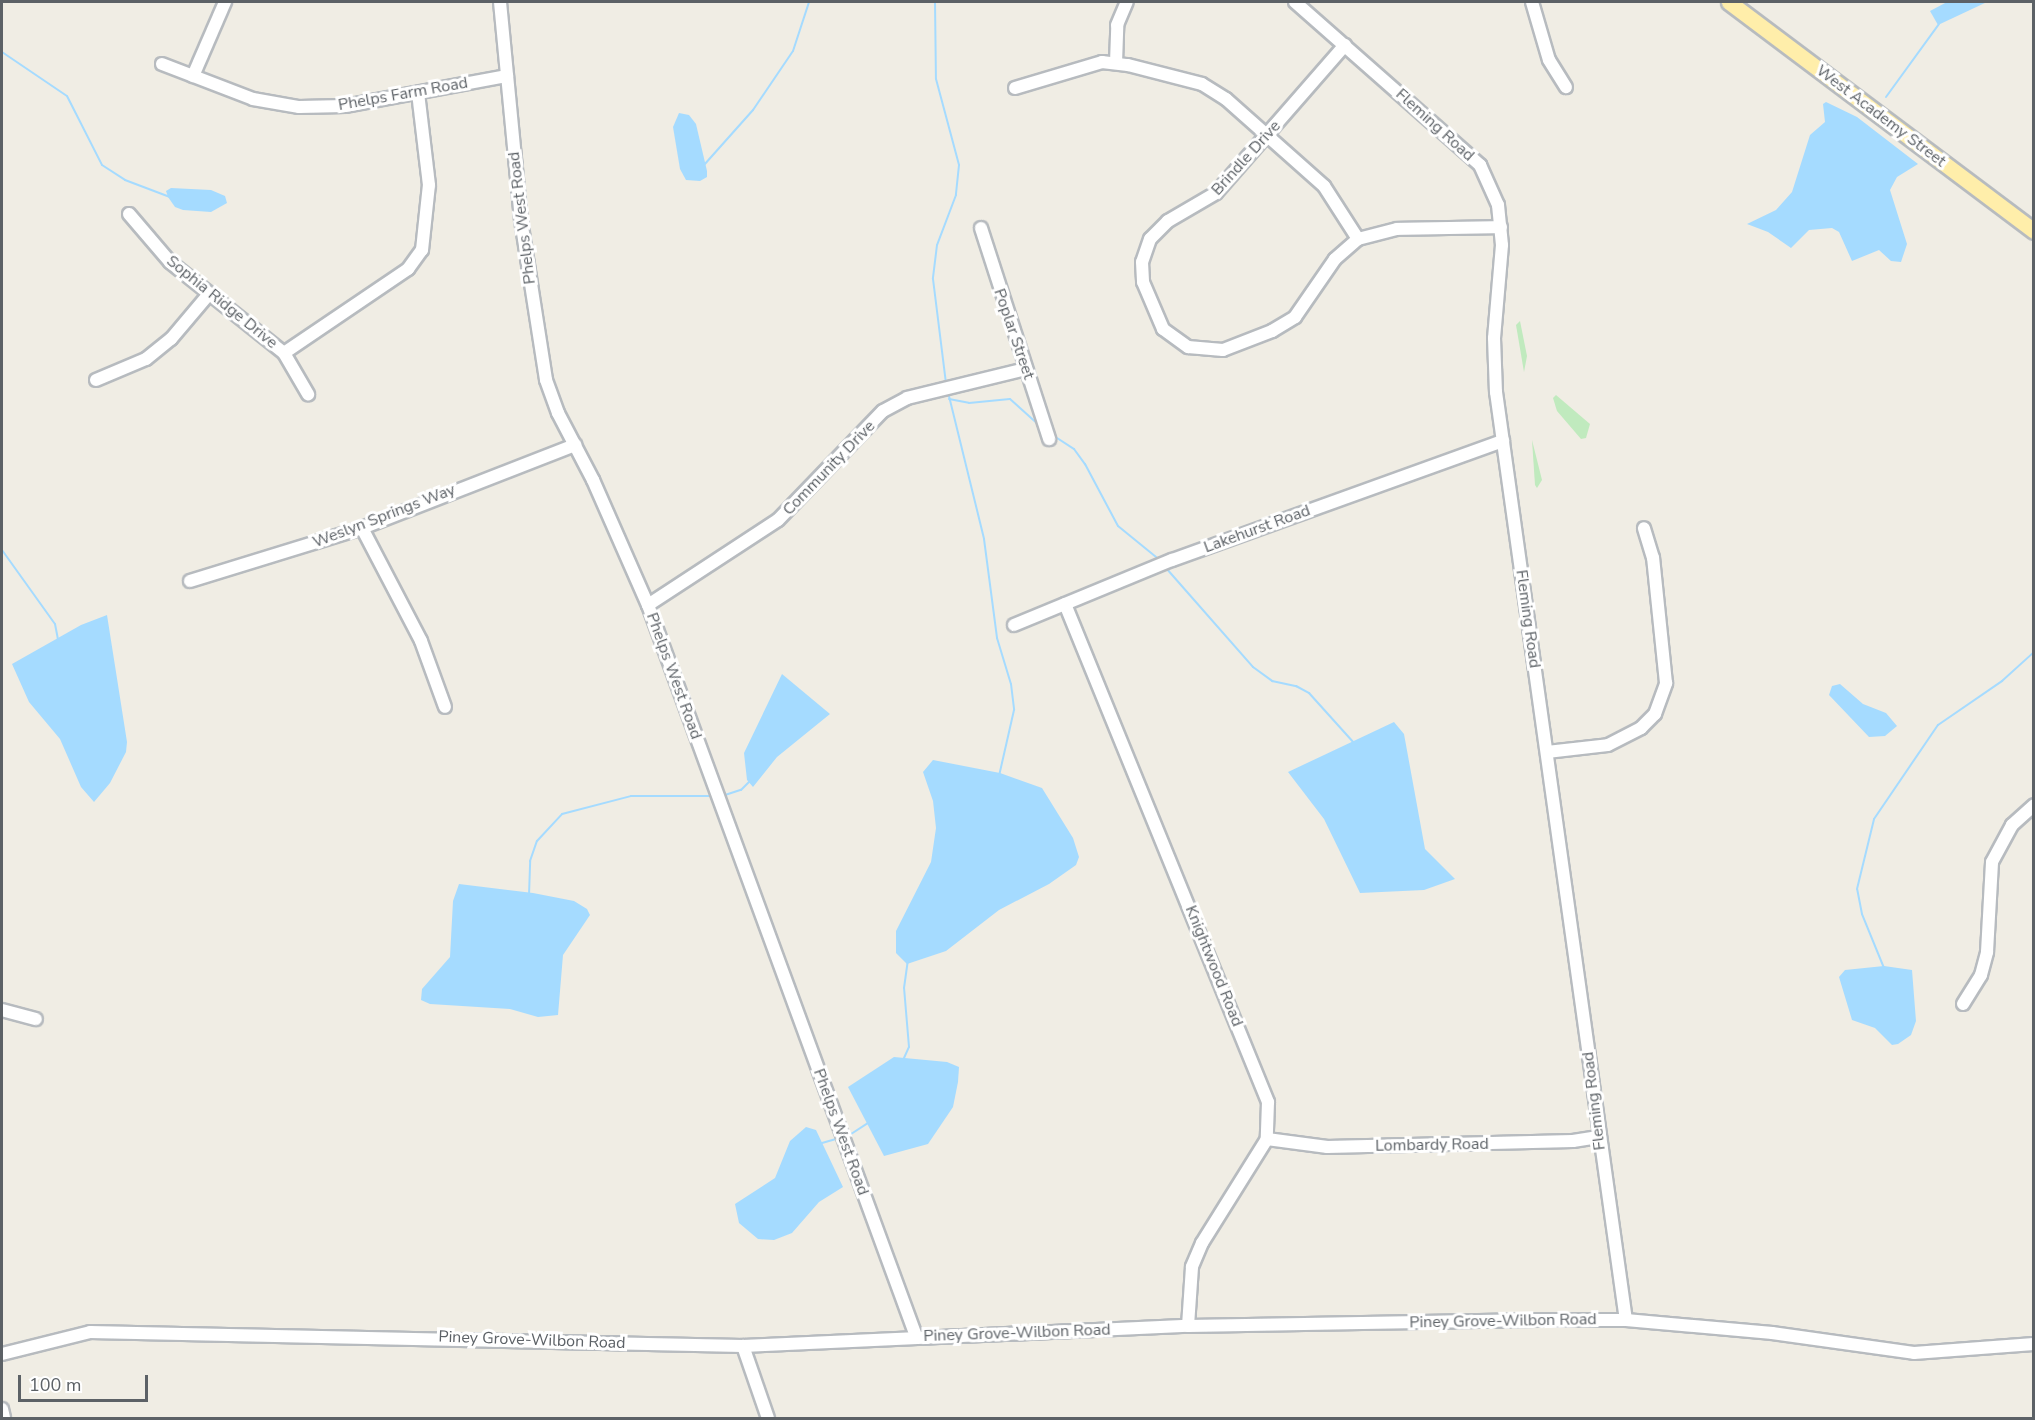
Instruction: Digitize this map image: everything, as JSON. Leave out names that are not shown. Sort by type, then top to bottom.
[{"type":"main road","name":"West Academy Street","points":[[1729,2],[2034,231]]},
{"type":"street","points":[[193,76],[225,2]]},
{"type":"street","name":"Phelps West Road","points":[[500,2],[539,351],[558,413],[575,445],[648,605],[916,1336]]},
{"type":"street","points":[[1116,63],[1117,25],[1127,2]]},
{"type":"street","name":"Fleming Road","points":[[1295,2],[1480,165],[1494,189],[1502,227],[1494,338],[1503,441],[1598,1137],[1626,1320]]},
{"type":"street","points":[[1532,2],[1549,60],[1566,87]]},
{"type":"street","name":"Brindle Drive","points":[[1345,45],[1208,201],[1168,222],[1150,239],[1142,262],[1143,282],[1163,329],[1175,340],[1201,351],[1223,350],[1272,331],[1295,317],[1335,259],[1358,239],[1397,229],[1502,227]]},
{"type":"street","points":[[1015,88],[1091,64],[1116,63],[1202,84],[1226,99],[1332,195],[1358,239]]},
{"type":"street","name":"Phelps Farm Road","points":[[162,64],[253,99],[299,107],[345,106],[507,76]]},
{"type":"street","points":[[284,353],[408,269],[422,250],[429,185],[418,93]]},
{"type":"street","name":"Sophia Ridge Drive","points":[[129,214],[170,262],[284,353],[308,394]]},
{"type":"street","name":"Poplar Street","points":[[981,228],[1049,439]]},
{"type":"street","points":[[96,380],[146,359],[171,339],[209,294]]},
{"type":"street","name":"Community Drive","points":[[648,605],[778,520],[883,411],[907,398],[1026,369]]},
{"type":"street","name":"Lakehurst Road","points":[[1014,625],[1172,560],[1503,441]]},
{"type":"street","name":"Weslyn Springs Way","points":[[190,581],[362,528],[575,445]]},
{"type":"street","points":[[362,528],[421,641],[445,707]]},
{"type":"street","points":[[1547,752],[1608,745],[1641,728],[1655,714],[1666,683],[1654,569],[1644,528]]},
{"type":"street","name":"Knightwood Road","points":[[1065,604],[1259,1075],[1268,1101],[1267,1139]]},
{"type":"street","points":[[1963,1004],[1981,975],[1987,952],[1992,862],[2012,825],[2034,805]]},
{"type":"street","points":[[2,1010],[36,1019]]},
{"type":"street","name":"Lombardy Road","points":[[1267,1139],[1327,1147],[1573,1141],[1598,1137]]},
{"type":"street","points":[[1188,1326],[1192,1267],[1202,1243],[1267,1139]]},
{"type":"street","name":"Piney Grove-Wilbon Road","points":[[2,1354],[102,1331],[743,1346],[916,1336],[1188,1326],[1626,1320],[1772,1333],[1914,1353],[2034,1344]]},
{"type":"street","points":[[743,1346],[768,1419]]},
{"type":"street","points":[[2,1409],[4,1419]]},
{"type":"green space","points":[[1520,321],[1527,356],[1524,372],[1516,325]]},
{"type":"green space","points":[[1556,395],[1590,424],[1586,438],[1581,439],[1557,411],[1553,398]]},
{"type":"green space","points":[[1532,440],[1542,480],[1537,488],[1535,485]]},
{"type":"water","points":[[1947,2],[1987,2],[1938,25],[1930,11]]},
{"type":"water","points":[[1826,102],[1857,117],[1918,164],[1897,177],[1890,190],[1907,244],[1901,262],[1891,261],[1879,250],[1852,261],[1839,232],[1832,228],[1809,230],[1791,248],[1768,232],[1747,224],[1776,210],[1792,192],[1810,135],[1825,122],[1823,104]]},
{"type":"water","points":[[679,113],[689,115],[696,124],[707,171],[707,177],[700,181],[686,180],[680,169],[673,127]]},
{"type":"water","points":[[171,188],[211,190],[225,196],[227,203],[211,212],[183,210],[175,207],[168,197],[166,191]]},
{"type":"water","points":[[107,615],[127,742],[126,752],[110,783],[94,802],[81,787],[60,739],[29,702],[12,664],[81,625]]},
{"type":"water","points":[[782,674],[830,714],[777,757],[753,787],[747,780],[744,753]]},
{"type":"water","points":[[1840,684],[1863,704],[1886,713],[1897,726],[1885,736],[1869,737],[1829,695],[1832,686]]},
{"type":"water","points":[[1394,722],[1404,734],[1425,849],[1455,879],[1424,890],[1360,893],[1324,819],[1288,772]]},
{"type":"water","points":[[933,760],[1000,773],[1042,788],[1073,838],[1079,857],[1076,865],[1049,884],[999,910],[946,951],[907,964],[896,953],[896,931],[931,862],[936,828],[933,801],[923,772]]},
{"type":"water","points":[[459,884],[533,893],[574,901],[587,909],[590,915],[563,955],[558,1015],[538,1017],[510,1009],[430,1004],[421,1000],[422,989],[450,957],[453,901]]},
{"type":"water","points":[[1884,966],[1912,970],[1916,1021],[1911,1035],[1898,1044],[1892,1045],[1875,1028],[1852,1020],[1839,977],[1845,970]]},
{"type":"water","points":[[894,1057],[947,1062],[959,1067],[958,1082],[953,1107],[928,1144],[884,1156],[848,1087]]},
{"type":"water","points":[[806,1127],[816,1130],[843,1187],[819,1202],[792,1233],[774,1240],[758,1239],[739,1223],[735,1204],[775,1178],[790,1141]]},
{"type":"waterway","points":[[704,165],[753,110],[793,51],[809,2]]},
{"type":"waterway","points":[[935,2],[936,79],[959,165],[956,195],[937,245],[933,279],[946,383]]},
{"type":"waterway","points":[[1886,97],[1939,24]]},
{"type":"waterway","points":[[2,52],[67,96],[102,165],[125,180],[170,197]]},
{"type":"waterway","points":[[948,392],[984,539],[997,638],[1011,684],[1014,710],[999,776]]},
{"type":"waterway","points":[[949,399],[969,403],[1010,399],[1040,426]]},
{"type":"waterway","points":[[1054,436],[1074,449],[1085,464],[1118,526],[1161,561]]},
{"type":"waterway","points":[[2,550],[55,624],[58,639]]},
{"type":"waterway","points":[[1166,568],[1253,667],[1272,681],[1296,686],[1309,693],[1355,744]]},
{"type":"waterway","points":[[1884,968],[1862,914],[1857,889],[1874,819],[1938,725],[2002,681],[2034,652]]},
{"type":"waterway","points":[[722,796],[741,790],[750,781]]},
{"type":"waterway","points":[[529,895],[530,861],[537,841],[562,814],[631,796],[713,796]]},
{"type":"waterway","points":[[904,1058],[909,1047],[904,988],[908,961]]},
{"type":"waterway","points":[[848,1136],[868,1123]]},
{"type":"waterway","points":[[822,1143],[840,1138]]}]
